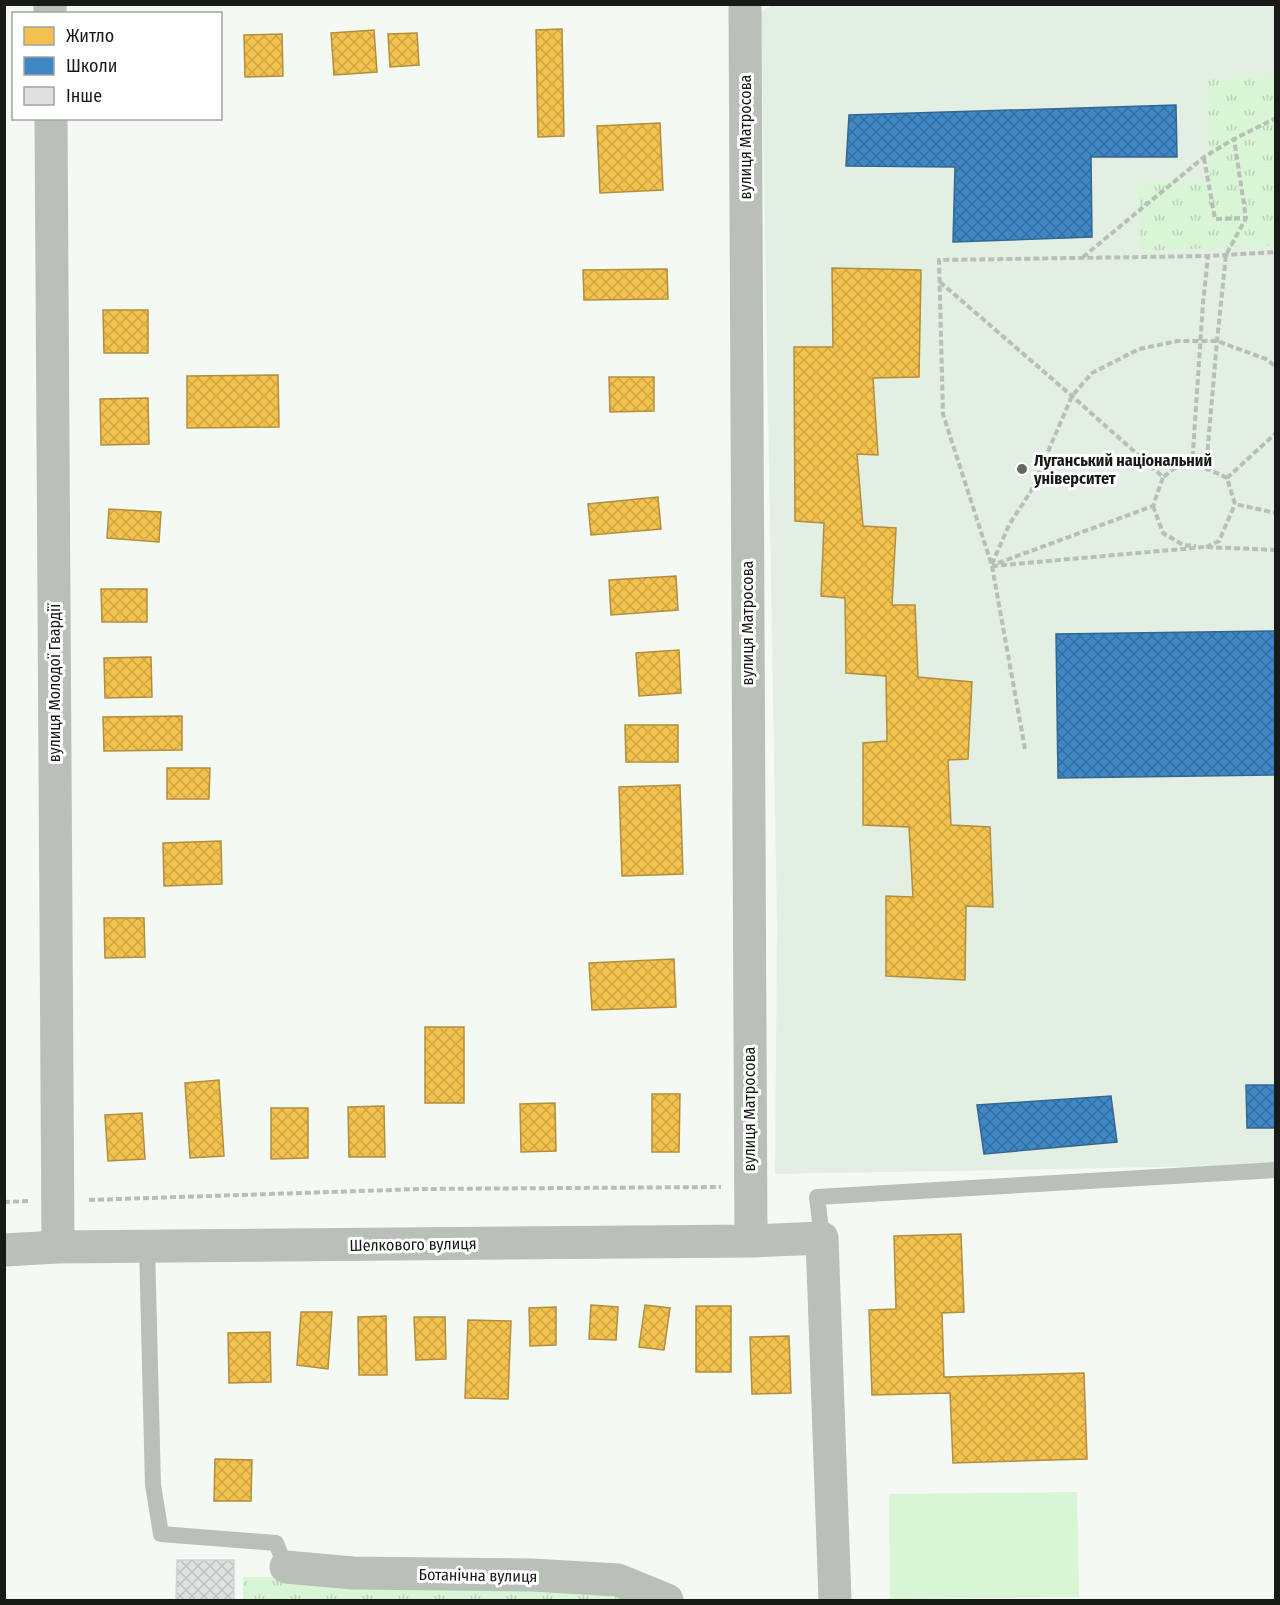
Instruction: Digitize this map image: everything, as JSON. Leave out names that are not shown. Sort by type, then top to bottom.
[{"type":"street","name":"вулиця Матросова","points":[[745,4],[751,1241]]},
{"type":"street","name":"вулиця Молодої Гвардії","points":[[51,120],[58,1247]]},
{"type":"street","name":"Шелкового вулиця","points":[[4,1250],[58,1247],[751,1241],[822,1238]]},
{"type":"street","points":[[822,1238],[835,1600]]},
{"type":"street","name":"Ботанічна вулиця","points":[[286,1567],[353,1574],[532,1575],[618,1580],[667,1600]]},
{"type":"lane","points":[[822,1238],[817,1197],[1275,1170]]},
{"type":"lane","points":[[147,1246],[153,1485],[161,1534],[276,1543],[286,1567]]},
{"type":"path","points":[[1083,257],[1204,157],[1275,118]]},
{"type":"path","points":[[1206,468],[1226,255],[1246,218],[1234,139]]},
{"type":"path","points":[[1204,157],[1215,219],[1246,218]]},
{"type":"path","points":[[1025,749],[992,566],[944,414],[939,260],[1208,256],[1275,252]]},
{"type":"path","points":[[1192,466],[1208,256]]},
{"type":"path","points":[[939,281],[1163,477]]},
{"type":"path","points":[[992,566],[1009,525],[1030,491],[1072,396],[1092,373],[1138,349],[1178,341],[1217,341],[1266,359],[1275,367]]},
{"type":"path","points":[[1227,478],[1275,433]]},
{"type":"path","points":[[1192,466],[1206,468],[1227,478],[1234,504],[1219,541],[1205,548],[1184,545],[1163,533],[1153,506],[1163,477],[1174,468],[1192,466]]},
{"type":"path","points":[[1234,504],[1275,513]]},
{"type":"path","points":[[992,566],[1153,506]]},
{"type":"path","points":[[992,566],[1205,548],[1275,550]]},
{"type":"path","points":[[58,1201],[421,1189],[750,1187]]},
{"type":"shaded area","name":"Луганський національний університет","points":[[774,4],[1275,5],[1275,1165],[775,1174],[777,925],[761,12]]},
{"type":"green space","points":[[1275,76],[1275,245],[1141,251],[1138,183],[1210,180],[1206,79]]},
{"type":"green space","points":[[1077,1492],[1079,1597],[890,1599],[889,1494]]},
{"type":"green space","points":[[243,1577],[532,1580],[648,1600],[243,1600]]},
{"type":"building: Житло","points":[[562,29],[564,136],[538,137],[536,30]]},
{"type":"building: Житло","points":[[374,30],[377,72],[334,75],[331,33]]},
{"type":"building: Житло","points":[[417,33],[419,65],[390,67],[388,34]]},
{"type":"building: Житло","points":[[282,34],[283,76],[245,77],[244,35]]},
{"type":"building: Житло","points":[[660,123],[663,190],[600,193],[597,126]]},
{"type":"building: Житло","points":[[832,268],[921,270],[919,377],[873,378],[878,455],[857,454],[863,526],[896,528],[892,605],[915,605],[918,677],[972,682],[968,759],[948,760],[951,825],[990,827],[993,907],[966,906],[965,980],[886,976],[886,896],[913,897],[909,827],[863,825],[863,743],[887,741],[886,676],[846,673],[845,598],[821,596],[824,523],[795,521],[794,347],[833,347]]},
{"type":"building: Житло","points":[[667,269],[668,299],[584,300],[583,270]]},
{"type":"building: Житло","points":[[103,310],[148,310],[148,353],[104,353]]},
{"type":"building: Житло","points":[[278,375],[279,427],[187,428],[187,376]]},
{"type":"building: Житло","points":[[609,377],[654,377],[654,411],[610,412]]},
{"type":"building: Житло","points":[[148,398],[149,444],[101,445],[100,399]]},
{"type":"building: Житло","points":[[658,497],[661,529],[591,535],[588,504]]},
{"type":"building: Житло","points":[[109,509],[161,512],[159,542],[107,538]]},
{"type":"building: Житло","points":[[676,576],[678,610],[611,615],[609,580]]},
{"type":"building: Житло","points":[[101,589],[147,589],[147,622],[102,622]]},
{"type":"building: Житло","points":[[679,650],[681,693],[639,696],[636,653]]},
{"type":"building: Житло","points":[[151,657],[152,697],[105,698],[104,658]]},
{"type":"building: Житло","points":[[182,716],[182,750],[104,751],[103,717]]},
{"type":"building: Житло","points":[[625,725],[678,725],[678,762],[626,762]]},
{"type":"building: Житло","points":[[167,768],[210,768],[209,799],[167,799]]},
{"type":"building: Житло","points":[[680,785],[683,874],[622,876],[619,787]]},
{"type":"building: Житло","points":[[221,841],[222,884],[164,886],[163,843]]},
{"type":"building: Житло","points":[[104,918],[144,918],[145,957],[105,958]]},
{"type":"building: Житло","points":[[674,959],[676,1007],[592,1010],[589,963]]},
{"type":"building: Житло","points":[[425,1027],[464,1027],[464,1103],[425,1103]]},
{"type":"building: Житло","points":[[219,1080],[224,1156],[190,1158],[185,1083]]},
{"type":"building: Житло","points":[[652,1094],[680,1094],[679,1152],[652,1152]]},
{"type":"building: Житло","points":[[555,1103],[556,1151],[521,1152],[520,1104]]},
{"type":"building: Житло","points":[[384,1106],[385,1157],[349,1157],[348,1107]]},
{"type":"building: Житло","points":[[271,1108],[308,1108],[308,1158],[271,1159]]},
{"type":"building: Житло","points":[[142,1113],[145,1159],[108,1161],[105,1115]]},
{"type":"building: Житло","points":[[961,1234],[964,1312],[942,1313],[944,1377],[1084,1373],[1087,1459],[953,1463],[950,1393],[872,1395],[869,1310],[896,1309],[894,1236]]},
{"type":"building: Житло","points":[[591,1305],[618,1307],[616,1340],[589,1339]]},
{"type":"building: Житло","points":[[645,1305],[670,1308],[664,1350],[639,1347]]},
{"type":"building: Житло","points":[[696,1306],[731,1306],[731,1372],[696,1372]]},
{"type":"building: Житло","points":[[556,1307],[556,1345],[530,1346],[529,1308]]},
{"type":"building: Житло","points":[[301,1312],[332,1312],[328,1369],[297,1365]]},
{"type":"building: Житло","points":[[386,1316],[387,1375],[359,1375],[358,1317]]},
{"type":"building: Житло","points":[[414,1317],[445,1317],[446,1359],[416,1360]]},
{"type":"building: Житло","points":[[468,1320],[511,1321],[508,1399],[465,1398]]},
{"type":"building: Житло","points":[[270,1332],[271,1382],[229,1383],[228,1333]]},
{"type":"building: Житло","points":[[789,1336],[791,1393],[752,1394],[750,1337]]},
{"type":"building: Житло","points":[[215,1459],[252,1460],[251,1501],[214,1501]]},
{"type":"building: Школи","points":[[1176,105],[1177,157],[1091,157],[1092,237],[953,242],[955,167],[846,166],[849,115]]},
{"type":"building: Школи","points":[[1276,631],[1276,775],[1058,778],[1056,634]]},
{"type":"building: Школи","points":[[1246,1085],[1276,1085],[1276,1128],[1247,1128]]},
{"type":"building: Школи","points":[[1111,1096],[1117,1142],[984,1154],[977,1105]]},
{"type":"building: Інше","points":[[177,1560],[234,1560],[234,1600],[176,1600]]},
{"type":"place","name":"Луганський національний університет","points":[[1022,469]]}]
